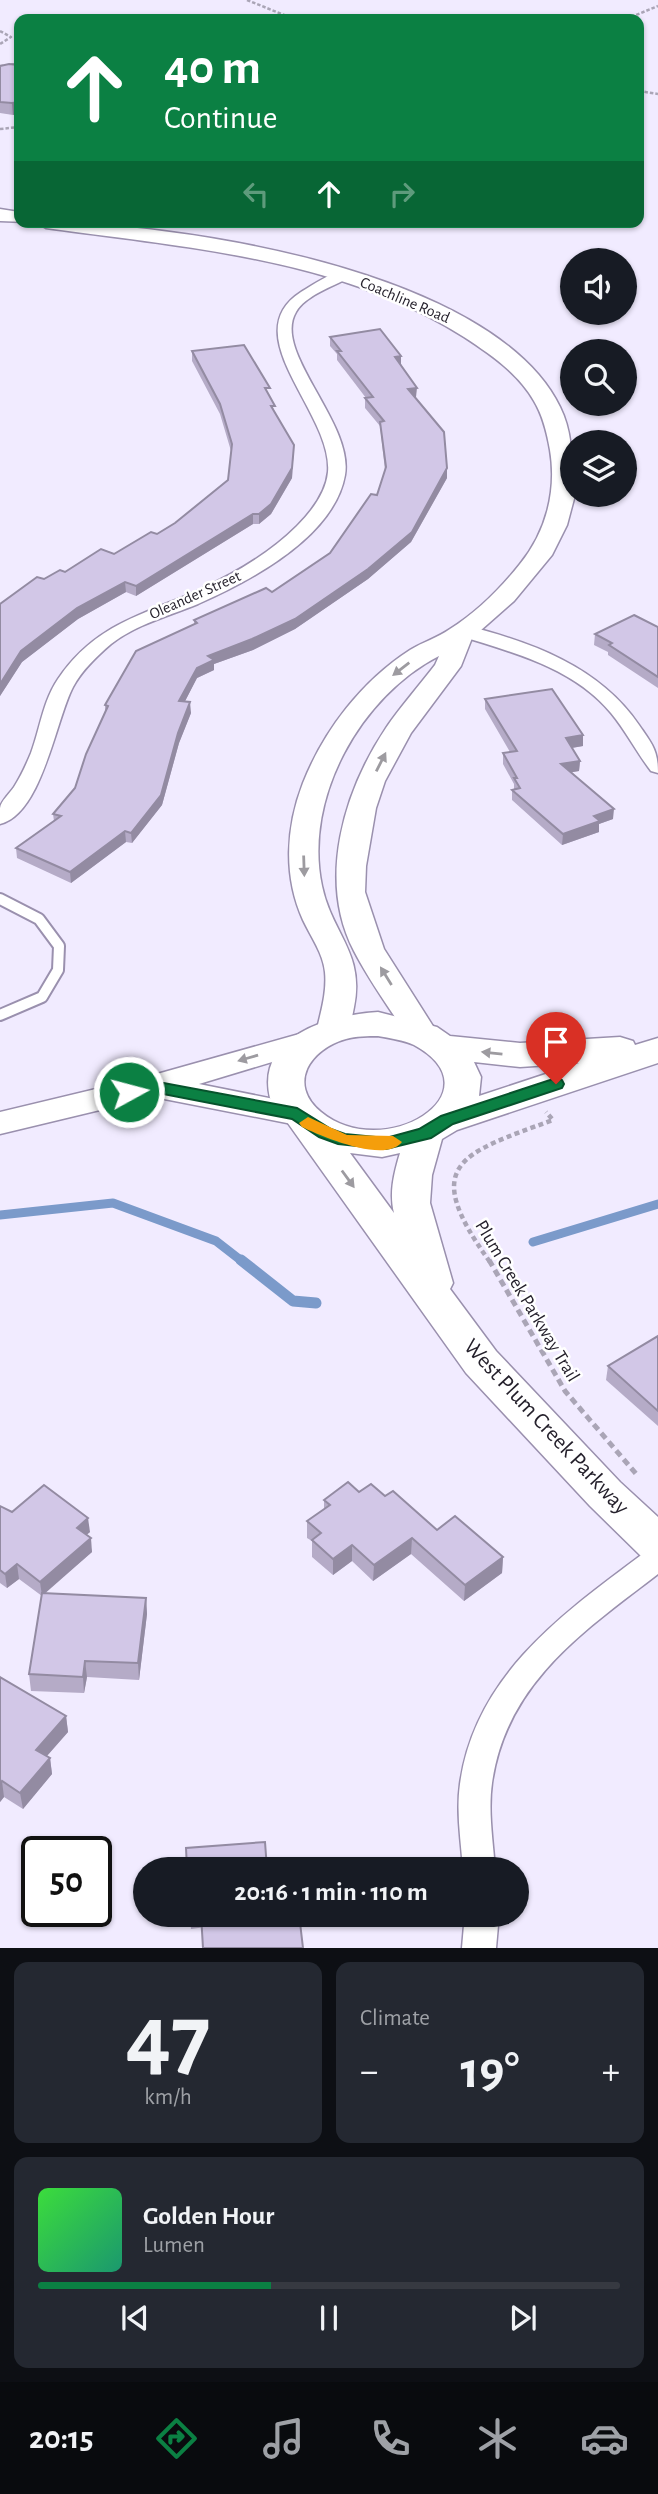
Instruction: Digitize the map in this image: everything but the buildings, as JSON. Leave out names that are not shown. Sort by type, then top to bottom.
[{"type":"main road","name":"Coachline Road","points":[[84,228],[264,256],[344,275],[417,301],[475,333],[526,375],[552,414],[566,477],[564,500],[556,523],[528,569],[462,633],[420,654],[371,696],[337,740],[315,789],[308,813],[302,863],[306,889],[341,968],[341,988],[323,1035]]},
{"type":"main road","name":"Coachline Road","points":[[433,1040],[369,949],[350,892],[351,866],[362,808],[371,781],[398,731],[448,666],[462,633]]},
{"type":"main road","points":[[0,1124],[153,1086],[323,1035],[378,1024],[433,1040],[520,1055],[658,1047]]},
{"type":"main road","points":[[323,1035],[295,1055],[285,1074],[288,1101],[303,1119],[325,1133],[364,1143],[386,1143],[436,1127],[658,1047]]},
{"type":"main road","points":[[433,1040],[459,1064],[464,1083],[461,1103],[436,1127]]},
{"type":"main road","points":[[153,1086],[303,1119]]},
{"type":"main road","name":"West Plum Creek Parkway","points":[[303,1119],[481,1362],[605,1494],[658,1544]]},
{"type":"main road","name":"West Plum Creek Parkway","points":[[436,1127],[413,1175],[411,1203],[440,1306]]},
{"type":"street","name":"Oleander Street","points":[[0,818],[28,783],[49,729],[58,696],[71,674],[87,656],[106,639],[134,622],[234,581],[308,525],[327,501],[338,479],[331,432],[286,346],[281,328],[288,310],[314,291],[344,275]]},
{"type":"street","points":[[462,633],[540,656],[586,681],[617,708],[658,768]]},
{"type":"street","points":[[479,1857],[476,1786],[489,1725],[507,1695],[556,1638],[658,1558]]},
{"type":"street","points":[[479,1948],[481,1927]]},
{"type":"lane","points":[[0,899],[39,919],[59,946],[58,970],[42,997],[0,1015]]},
{"type":"path","points":[[247,0],[282,14]]},
{"type":"path","points":[[638,14],[658,6]]},
{"type":"path","points":[[0,31],[12,37],[0,44]]},
{"type":"path","name":"Plum Creek Parkway Trail","points":[[544,1110],[553,1120],[479,1148],[458,1168],[454,1186],[459,1218],[499,1275],[565,1393],[641,1480]]},
{"type":"waterway","points":[[0,1215],[113,1203],[216,1241],[243,1262]]},
{"type":"waterway","points":[[533,1242],[658,1204]]},
{"type":"waterway","points":[[241,1260],[293,1301],[316,1303]]},
{"type":"slow traffic","points":[[308,1123],[344,1140],[364,1143],[393,1142]]},
{"type":"route","points":[[129,1092],[153,1086],[297,1114],[325,1133],[344,1140],[386,1143],[425,1134],[447,1120],[556,1084]]}]
